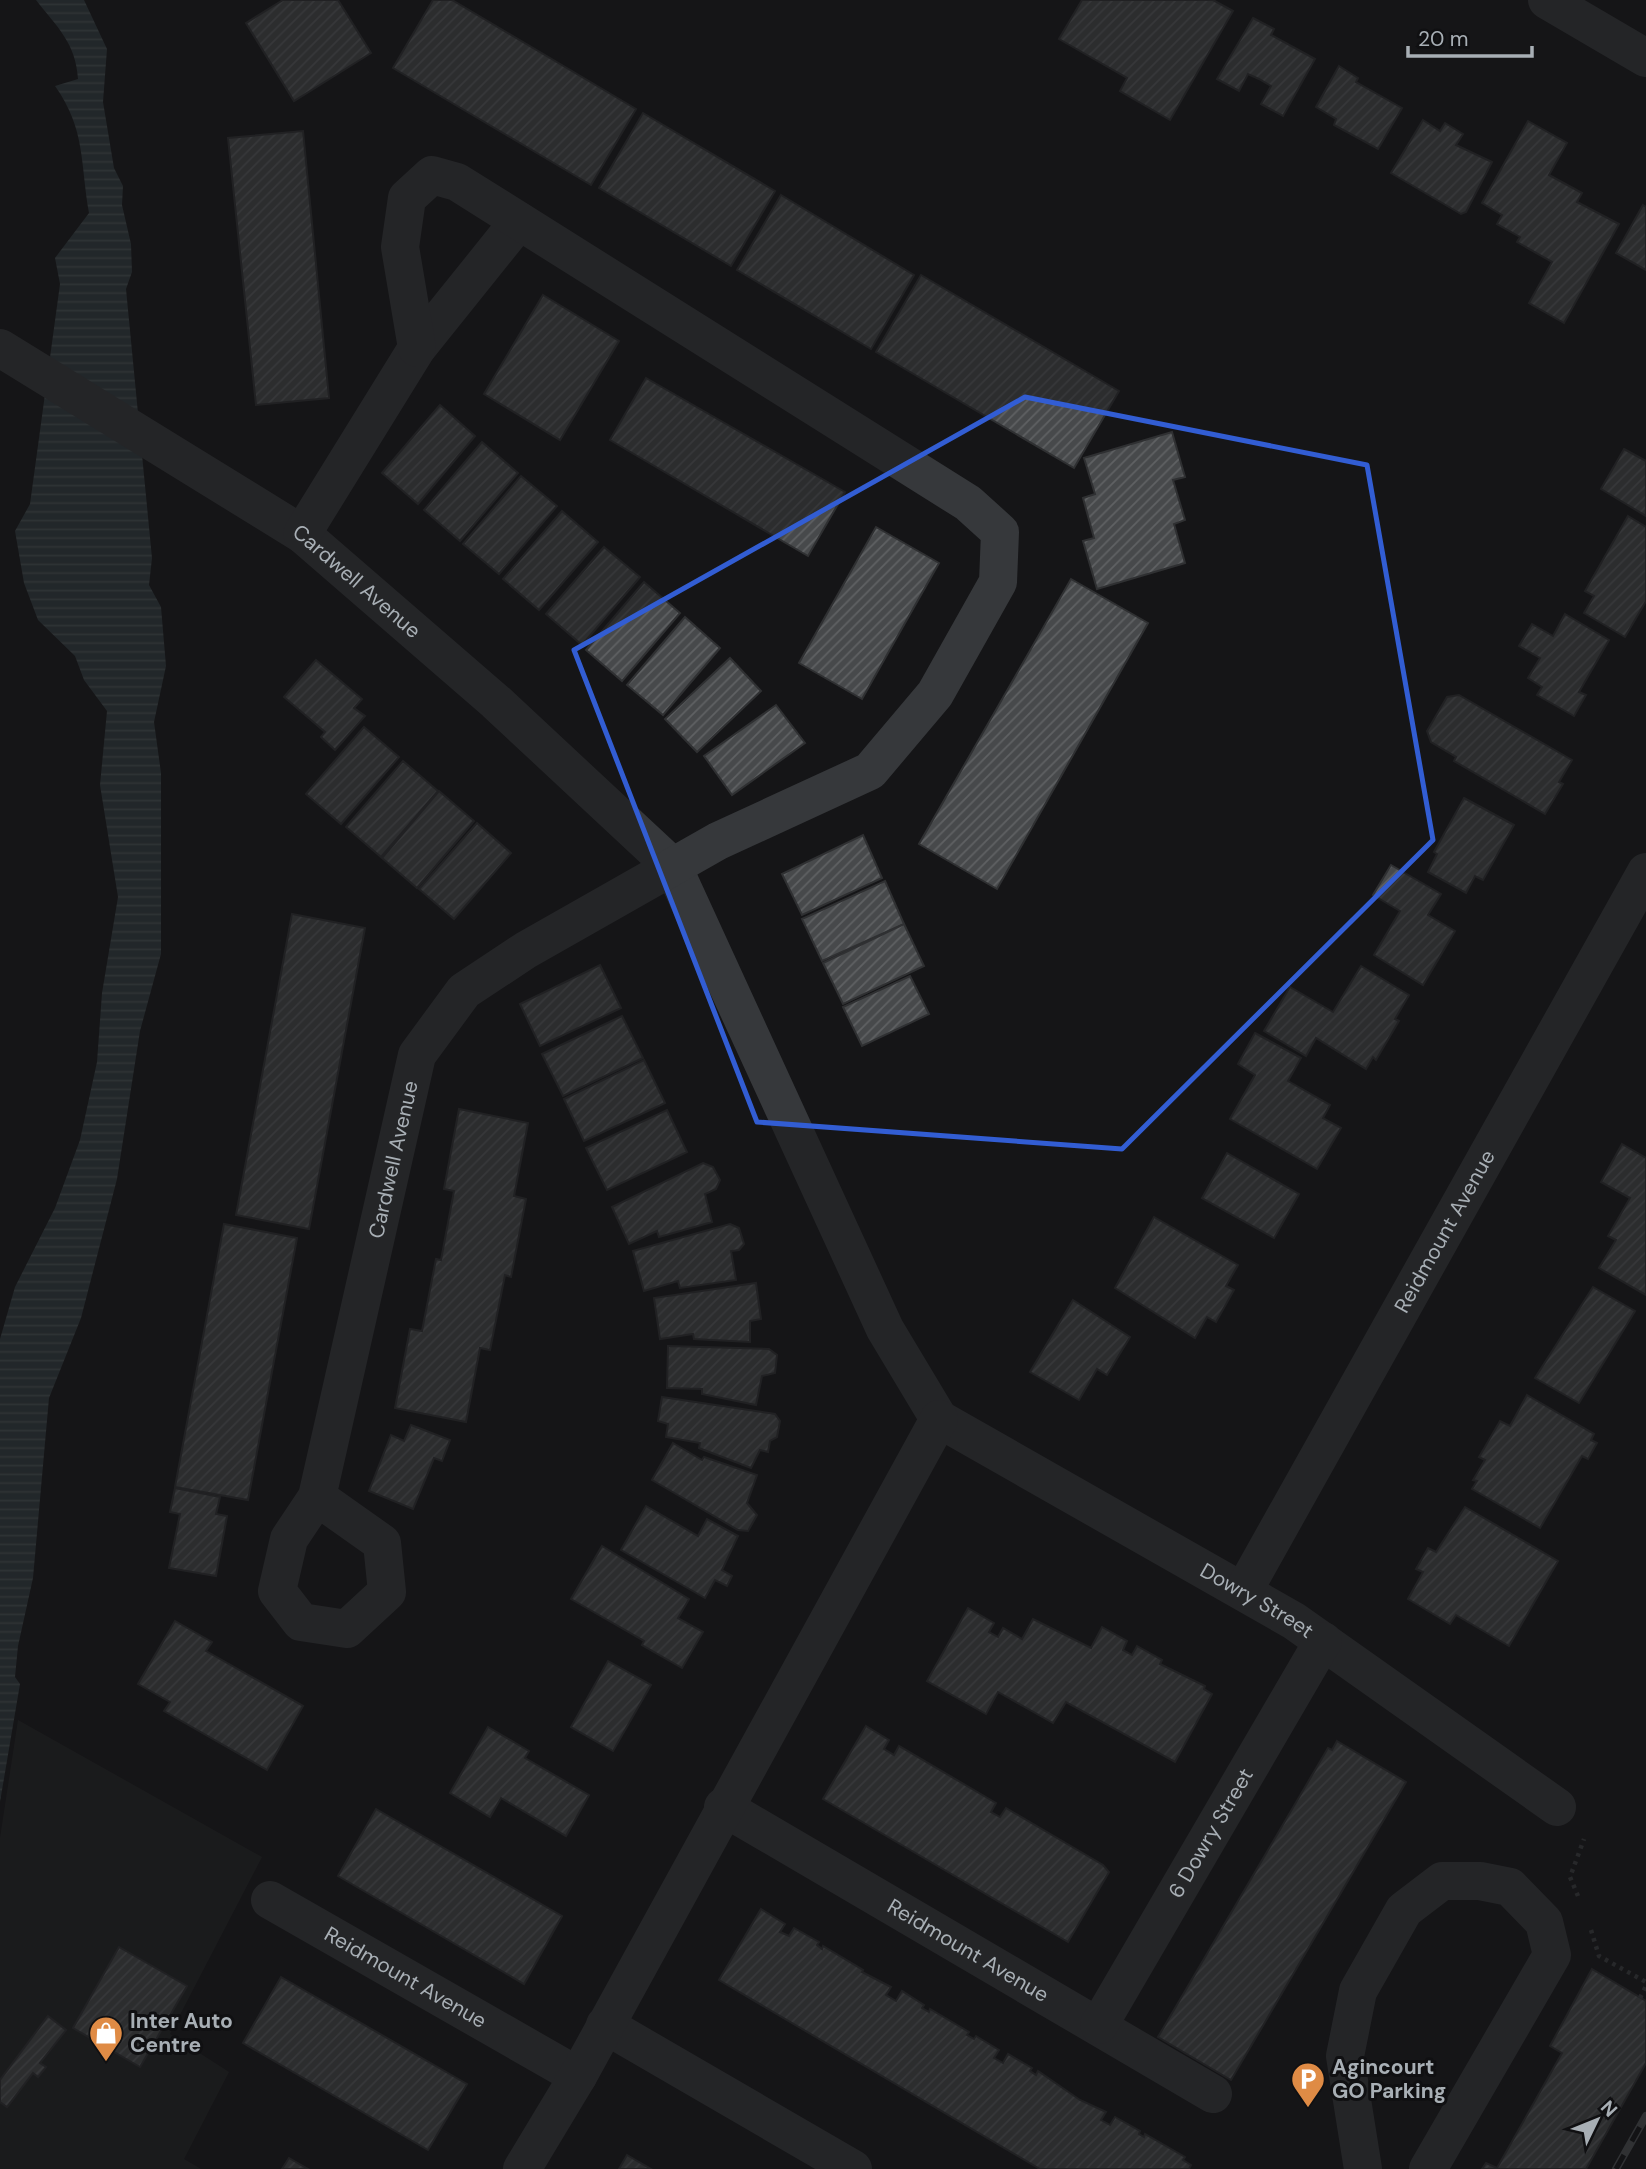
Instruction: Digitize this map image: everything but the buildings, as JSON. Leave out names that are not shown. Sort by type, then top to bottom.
[{"type":"street","points":[[1547,0],[1646,58]]},
{"type":"street","points":[[417,348],[400,247],[407,198],[432,175],[457,182],[968,503],[1000,531],[998,582],[934,694],[870,771],[718,841],[673,867]]},
{"type":"street","points":[[302,534],[417,348],[519,221]]},
{"type":"street","name":"Cardwell Avenue","points":[[15,357],[302,534],[496,702],[673,867],[886,1329],[939,1419]]},
{"type":"street","name":"Cardwell Avenue","points":[[317,1497],[417,1055],[464,991],[537,943],[673,867]]},
{"type":"street","name":"Reidmount Avenue","points":[[1244,1590],[1646,872]]},
{"type":"street","points":[[522,2169],[578,2076],[723,1807],[939,1419]]},
{"type":"street","name":"Dowry Street","points":[[939,1419],[1244,1590],[1323,1641],[1557,1807]]},
{"type":"street","name":"6 Dowry Street","points":[[1099,2025],[1323,1641]]},
{"type":"street","name":"Reidmount Avenue","points":[[723,1807],[1213,2094]]},
{"type":"street","points":[[1363,2169],[1345,2056],[1358,1991],[1404,1910],[1442,1881],[1480,1881],[1510,1887],[1544,1922],[1552,1955],[1428,2169]]},
{"type":"street","name":"Reidmount Avenue","points":[[270,1900],[578,2076]]},
{"type":"street","points":[[605,2025],[853,2169]]},
{"type":"path","points":[[1557,1807],[1587,1832],[1570,1877],[1580,1902]]},
{"type":"path","points":[[1590,1928],[1599,1956],[1646,1984],[1640,1998]]},
{"type":"highlighted area","points":[[1025,397],[1367,465],[1433,840],[1122,1149],[757,1122],[574,650]]},
{"type":"shaded area","points":[[36,0],[84,0],[107,49],[103,102],[114,168],[123,186],[122,205],[131,244],[132,272],[126,289],[152,558],[149,585],[161,607],[166,666],[154,722],[161,773],[161,954],[140,1031],[117,1179],[81,1318],[49,1398],[33,1578],[18,1646],[15,1677],[20,1684],[0,1802],[0,1339],[15,1287],[55,1208],[80,1140],[97,1062],[102,993],[118,897],[100,785],[107,711],[84,680],[75,656],[38,620],[24,583],[15,531],[30,504],[60,284],[55,258],[89,213],[77,132],[65,102],[55,86],[78,79],[74,55],[58,27]]},
{"type":"shaded area","points":[[18,1720],[262,1857],[170,2034],[229,2072],[184,2159],[201,2169],[0,2169],[0,1838]]},
{"type":"railway","points":[[1616,2169],[1646,2116]]},
{"type":"place","name":"Inter Auto Centre","points":[[106,2063]]},
{"type":"place","name":"Agincourt GO Parking","points":[[1308,2109]]}]
